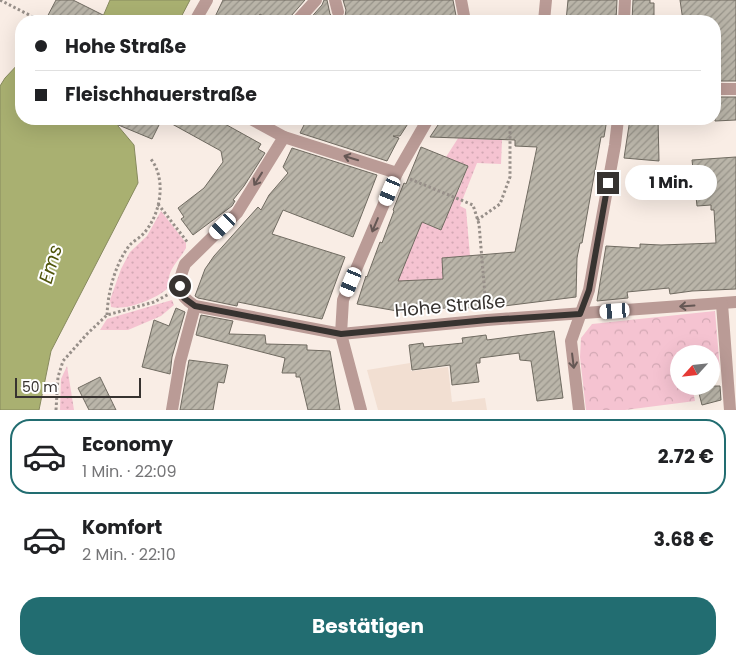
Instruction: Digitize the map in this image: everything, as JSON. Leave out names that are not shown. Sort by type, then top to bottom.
[{"type":"street","points":[[198,15],[207,0]]},
{"type":"street","points":[[302,15],[316,0]]},
{"type":"street","points":[[461,0],[464,15]]},
{"type":"street","points":[[545,15],[546,0]]},
{"type":"street","points":[[624,15],[625,0]]},
{"type":"street","points":[[721,89],[736,89]]},
{"type":"street","points":[[262,125],[284,137],[397,173]]},
{"type":"street","points":[[362,410],[341,334],[343,300],[397,173],[425,125]]},
{"type":"street","points":[[579,410],[571,342],[589,290],[617,125]]},
{"type":"street","points":[[172,410],[180,362],[195,306],[184,298],[180,286],[181,274],[185,264],[237,213],[284,137]]},
{"type":"street","name":"Hohe Straße","points":[[195,306],[341,334],[487,320],[736,302]]},
{"type":"street","points":[[722,304],[732,389],[730,410]]},
{"type":"path","points":[[0,0],[30,15]]},
{"type":"path","points":[[477,220],[500,204],[510,177],[510,125]]},
{"type":"path","points":[[107,315],[107,300],[118,266],[130,245],[145,232],[158,204],[160,180],[156,165],[150,158]]},
{"type":"path","points":[[397,173],[473,205],[477,220],[487,320]]},
{"type":"path","points":[[158,204],[196,254]]},
{"type":"path","points":[[56,410],[58,377],[63,361],[107,315],[154,302],[167,296],[180,286]]},
{"type":"shaded area","points":[[410,363],[411,371],[448,367],[452,402],[485,398],[487,410],[378,410],[367,370]]},
{"type":"green space","points":[[464,129],[475,139],[502,140],[501,164],[477,163],[460,206],[466,209],[470,256],[442,259],[443,279],[396,282],[422,222],[441,230],[411,173],[458,192],[468,166],[446,157]]},
{"type":"green space","points":[[161,211],[186,243],[186,248],[171,270],[168,288],[157,296],[141,303],[125,307],[111,307],[110,300],[121,269],[130,252],[147,236]]},
{"type":"green space","points":[[172,300],[174,305],[161,316],[128,330],[100,330],[107,319]]},
{"type":"green space","points":[[715,311],[718,345],[670,345],[670,395],[694,395],[695,401],[625,410],[586,410],[580,357],[581,338],[592,324]]},
{"type":"green space","points":[[67,366],[74,410],[60,410],[61,379]]},
{"type":"water","points":[[110,0],[190,0],[182,15],[104,15]]},
{"type":"water","name":"Ems","points":[[15,67],[15,125],[118,125],[134,145],[138,183],[51,351],[39,410],[0,410],[0,86]]},
{"type":"building","points":[[56,0],[73,0],[103,15],[48,15]]},
{"type":"building","points":[[223,0],[305,0],[292,15],[216,15]]},
{"type":"building","points":[[324,0],[327,0],[331,15],[313,15]]},
{"type":"building","points":[[343,0],[453,0],[456,15],[345,15],[346,10]]},
{"type":"building","points":[[568,0],[617,0],[616,15],[567,15]]},
{"type":"building","points":[[633,0],[650,0],[650,3],[654,3],[654,15],[632,15]]},
{"type":"building","points":[[680,0],[736,0],[736,81],[721,81],[721,15],[682,15]]},
{"type":"building","points":[[721,97],[736,97],[736,120],[721,121]]},
{"type":"building","points":[[118,125],[159,125],[152,139]]},
{"type":"building","points":[[174,125],[227,125],[261,144],[258,149],[265,153],[233,200],[235,201],[232,206],[193,235],[181,219],[184,217],[178,208],[204,188],[223,162],[221,151]]},
{"type":"building","points":[[304,125],[407,125],[400,136],[393,136],[399,138],[387,161],[300,133]]},
{"type":"building","points":[[438,125],[606,125],[604,137],[601,137],[582,243],[580,243],[577,258],[576,297],[488,308],[488,306],[446,310],[446,308],[404,310],[403,312],[357,304],[366,276],[380,242],[382,243],[393,210],[421,147],[468,166],[441,230],[422,222],[398,281],[443,279],[442,258],[515,252],[537,147],[515,146],[515,140],[430,137]]},
{"type":"building","points":[[629,125],[658,125],[659,161],[624,158]]},
{"type":"building","points":[[292,148],[377,175],[353,237],[283,210],[272,234],[345,257],[322,319],[238,302],[237,306],[198,298],[195,296],[205,269],[214,256],[258,207],[261,210],[269,195],[288,173],[283,167]]},
{"type":"building","points":[[736,157],[736,289],[670,294],[669,288],[627,292],[628,298],[597,301],[606,246],[640,248],[640,244],[716,243],[714,210],[711,210],[711,205],[697,206],[692,160]]},
{"type":"building","points":[[176,308],[185,312],[172,357],[170,374],[142,367],[154,320],[169,326]]},
{"type":"building","points":[[201,315],[233,321],[229,334],[265,335],[266,344],[307,345],[307,350],[330,351],[340,410],[308,410],[300,377],[296,377],[296,373],[282,373],[285,358],[196,335]]},
{"type":"building","points":[[554,331],[563,398],[537,401],[531,361],[520,360],[519,353],[480,358],[480,363],[476,363],[479,382],[452,385],[450,365],[412,370],[409,345],[423,343],[424,347],[463,343],[462,338],[486,335],[487,340]]},
{"type":"building","points":[[189,360],[228,365],[224,383],[218,382],[213,410],[180,410]]},
{"type":"building","points":[[100,377],[116,410],[89,410],[78,388]]},
{"type":"building","points":[[720,386],[721,400],[702,405],[699,395],[720,395]]},
{"type":"route","points":[[180,286],[184,298],[195,306],[341,334],[487,320],[580,314],[589,290],[608,183]]}]
